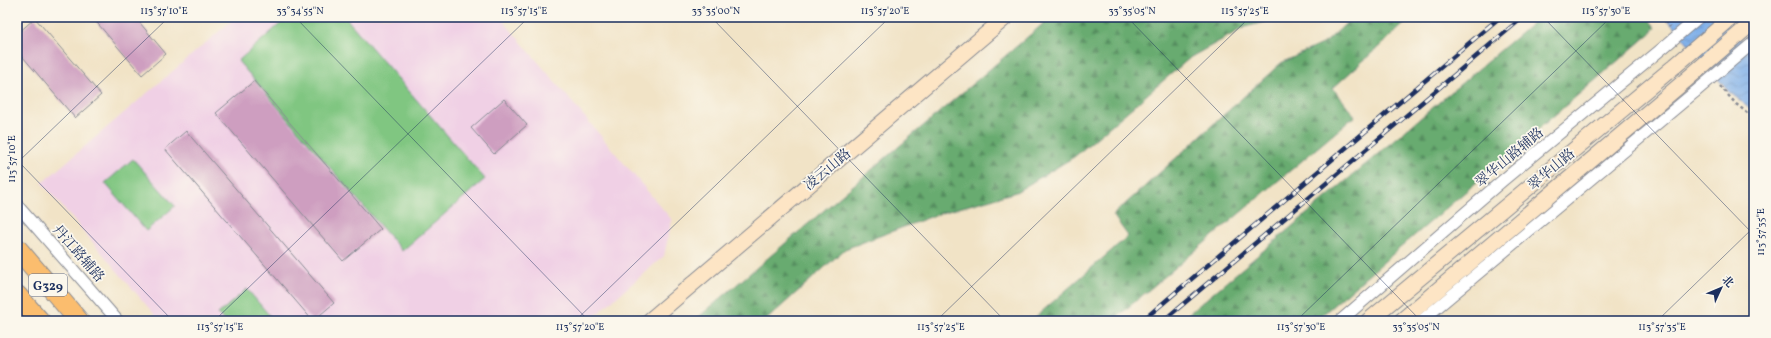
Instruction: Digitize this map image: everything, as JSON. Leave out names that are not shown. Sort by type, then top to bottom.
[{"type":"highway","name":"G329","points":[[17,248],[79,321]]},
{"type":"highway","name":"G329","points":[[17,295],[40,321]]},
{"type":"main road","name":"凌云山路","points":[[649,321],[1006,17]]},
{"type":"main road","name":"翠华山路","points":[[1368,321],[1732,17]]},
{"type":"main road","name":"翠华山路","points":[[1401,321],[1750,25]]},
{"type":"street","name":"翠华山路辅路","points":[[1340,321],[1502,181],[1699,17]]},
{"type":"street","points":[[1421,321],[1754,42]]},
{"type":"street","name":"丹江路辅路","points":[[17,205],[118,321]]},
{"type":"shaded area","points":[[236,17],[500,17],[672,220],[664,256],[589,321],[160,321],[42,183]]},
{"type":"green space","points":[[288,17],[345,17],[485,179],[402,251],[238,61]]},
{"type":"green space","points":[[1051,17],[1285,17],[1245,27],[1191,57],[1074,157],[1016,192],[941,213],[845,249],[765,321],[694,321]]},
{"type":"green space","points":[[1353,17],[1412,17],[1333,88],[1355,116],[1112,321],[1031,321],[1128,236],[1113,215],[1281,63],[1326,42]]},
{"type":"green space","points":[[1540,17],[1647,17],[1656,28],[1315,321],[1180,321]]},
{"type":"green space","points":[[133,159],[175,206],[146,231],[105,183]]},
{"type":"green space","points":[[247,289],[274,321],[224,321],[218,314]]},
{"type":"water","points":[[1666,17],[1721,17],[1754,54],[1754,111],[1729,92]]},
{"type":"building","points":[[92,17],[135,17],[166,54],[142,75]]},
{"type":"building","points":[[35,18],[101,95],[75,118],[17,50],[17,34]]},
{"type":"building","points":[[254,81],[381,229],[343,261],[216,113]]},
{"type":"building","points":[[504,99],[527,125],[494,154],[471,128]]},
{"type":"building","points":[[186,131],[334,303],[313,321],[165,149]]},
{"type":"railway","points":[[1142,321],[1500,17]]},
{"type":"railway","points":[[1163,321],[1523,17]]}]
